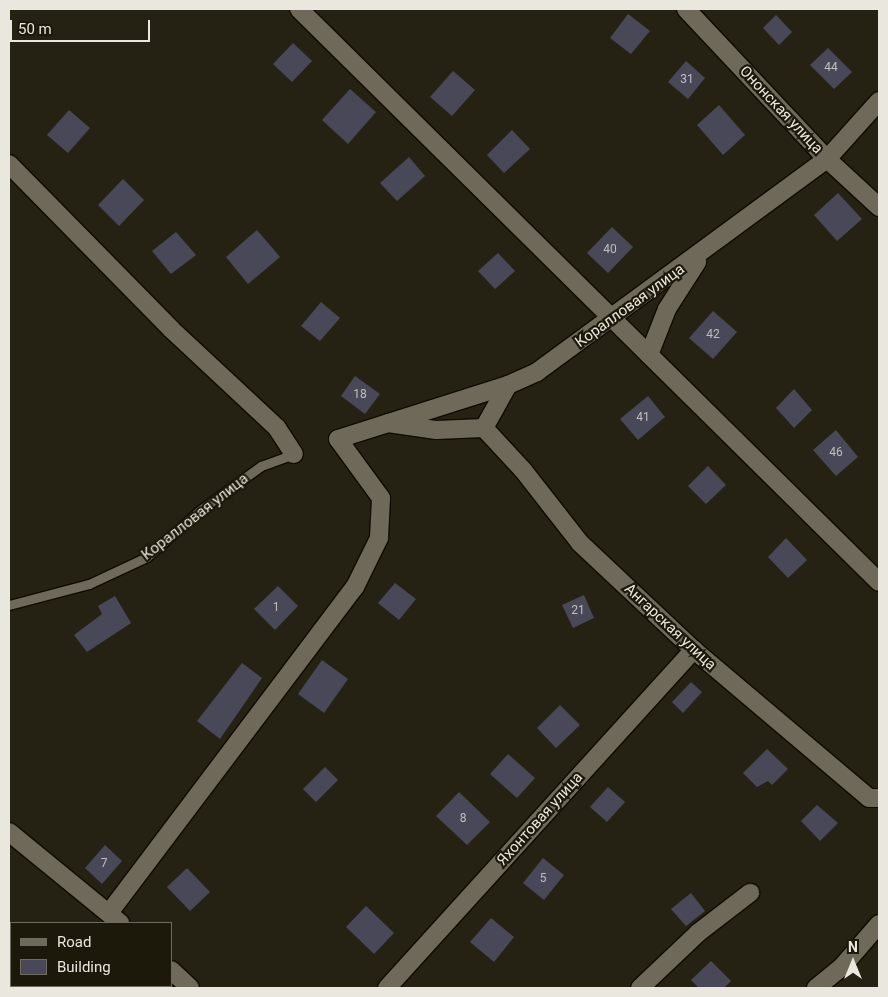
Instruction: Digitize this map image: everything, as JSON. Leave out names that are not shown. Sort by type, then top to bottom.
[{"type":"street","points":[[299,9],[879,582]]},
{"type":"street","name":"Ононская улица","points":[[686,9],[827,158],[879,207]]},
{"type":"street","name":"Коралловая улица","points":[[115,918],[355,587],[379,538],[381,498],[338,439],[508,386],[537,372],[702,254],[827,158],[879,100]]},
{"type":"street","points":[[9,164],[171,329],[277,428],[294,454]]},
{"type":"street","points":[[649,354],[666,309],[702,254]]},
{"type":"street","points":[[388,423],[436,430],[484,428],[508,386]]},
{"type":"street","name":"Ангарская улица","points":[[484,428],[523,470],[580,543],[694,650],[869,798],[879,798]]},
{"type":"street","name":"Яхонтовая улица","points":[[387,988],[694,650]]},
{"type":"street","points":[[9,832],[115,918]]},
{"type":"street","points":[[640,988],[698,933],[750,893]]},
{"type":"street","points":[[816,988],[841,968],[879,924]]},
{"type":"street","points":[[172,971],[190,988]]},
{"type":"lane","name":"Коралловая улица","points":[[9,605],[89,584],[147,557],[199,511],[261,466],[294,454]]},
{"type":"building","points":[[628,14],[650,31],[631,54],[610,38]]},
{"type":"building","points":[[776,15],[792,32],[779,45],[763,28]]},
{"type":"building","points":[[293,43],[312,61],[292,82],[273,64]]},
{"type":"building","points":[[828,48],[852,72],[834,89],[810,65]]},
{"type":"building","points":[[686,61],[705,78],[688,99],[668,82]]},
{"type":"building","points":[[453,71],[475,90],[452,116],[430,97]]},
{"type":"building","points":[[350,89],[376,112],[348,144],[322,120]]},
{"type":"building","points":[[719,105],[745,135],[723,155],[697,125]]},
{"type":"building","points":[[69,110],[90,128],[68,153],[47,135]]},
{"type":"building","points":[[512,130],[530,149],[504,173],[487,155]]},
{"type":"building","points":[[409,157],[425,176],[397,201],[380,183]]},
{"type":"building","points":[[123,179],[144,200],[119,226],[98,205]]},
{"type":"building","points":[[838,193],[862,219],[837,241],[814,215]]},
{"type":"building","points":[[612,227],[633,247],[608,273],[587,253]]},
{"type":"building","points":[[257,230],[280,257],[248,284],[226,257]]},
{"type":"building","points":[[176,232],[196,255],[171,274],[152,251]]},
{"type":"building","points":[[498,253],[515,271],[495,289],[478,271]]},
{"type":"building","points":[[321,302],[340,318],[320,341],[301,326]]},
{"type":"building","points":[[713,311],[737,332],[713,359],[689,338]]},
{"type":"building","points":[[355,376],[380,394],[365,414],[341,396]]},
{"type":"building","points":[[794,389],[812,410],[794,428],[776,408]]},
{"type":"building","points":[[648,396],[665,417],[638,440],[620,419]]},
{"type":"building","points":[[836,430],[858,457],[836,476],[813,450]]},
{"type":"building","points":[[708,466],[726,485],[706,504],[688,486]]},
{"type":"building","points":[[786,538],[807,560],[788,578],[768,557]]},
{"type":"building","points":[[395,583],[416,599],[399,620],[378,603]]},
{"type":"building","points":[[278,586],[298,606],[275,630],[254,609]]},
{"type":"building","points":[[584,595],[594,618],[573,628],[562,605]]},
{"type":"building","points":[[115,596],[131,623],[87,652],[74,635],[102,614],[98,606]]},
{"type":"building","points":[[322,660],[348,679],[324,713],[298,694]]},
{"type":"building","points":[[242,663],[262,678],[220,739],[197,721]]},
{"type":"building","points":[[691,682],[702,692],[683,713],[672,702]]},
{"type":"building","points":[[560,705],[580,725],[556,748],[537,728]]},
{"type":"building","points":[[767,749],[788,769],[772,785],[768,781],[757,787],[743,773]]},
{"type":"building","points":[[508,754],[535,778],[517,798],[490,774]]},
{"type":"building","points":[[325,767],[338,780],[316,802],[303,789]]},
{"type":"building","points":[[608,787],[625,802],[607,822],[590,807]]},
{"type":"building","points":[[459,792],[490,822],[467,845],[436,816]]},
{"type":"building","points":[[817,805],[838,823],[820,841],[801,821]]},
{"type":"building","points":[[105,845],[122,861],[102,884],[85,868]]},
{"type":"building","points":[[543,858],[564,875],[544,900],[523,883]]},
{"type":"building","points":[[187,868],[210,892],[190,911],[167,887]]},
{"type":"building","points":[[691,893],[705,911],[686,926],[671,909]]},
{"type":"building","points":[[366,906],[394,933],[374,954],[346,927]]},
{"type":"building","points":[[491,918],[514,937],[494,962],[470,942]]},
{"type":"building","points":[[711,961],[731,981],[724,988],[699,988],[691,980]]}]
